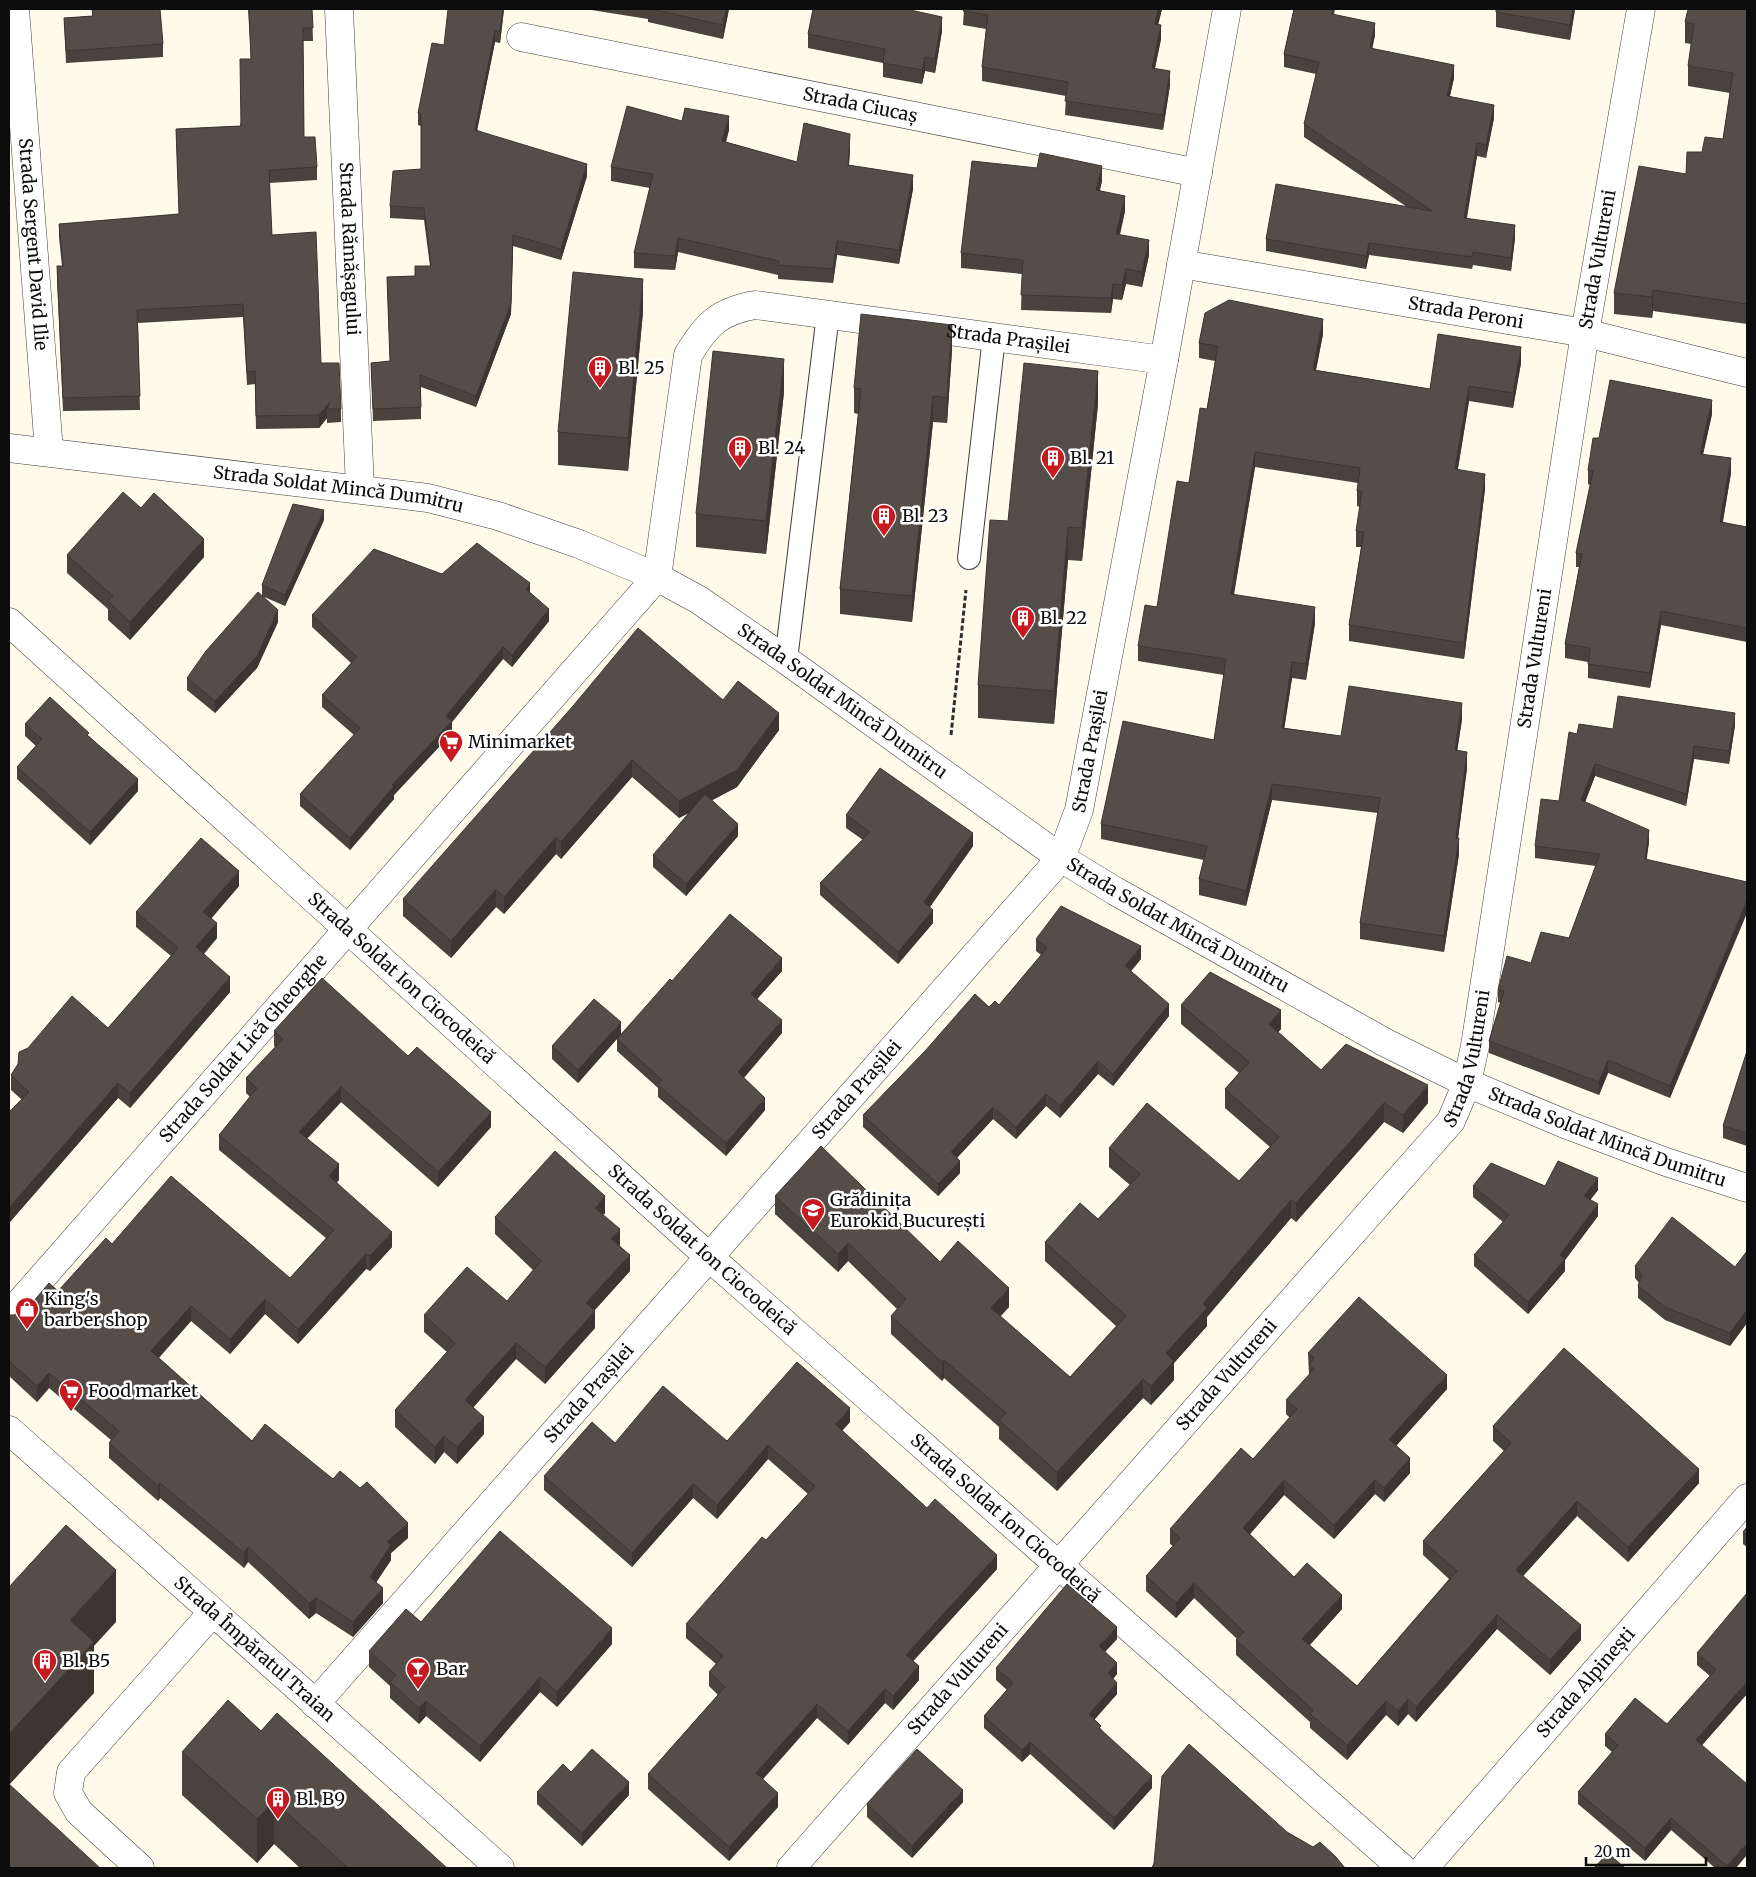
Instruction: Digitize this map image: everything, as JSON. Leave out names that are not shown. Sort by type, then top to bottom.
[{"type":"street","name":"Strada Sergent David Ilie","points":[[15,9],[49,451]]},
{"type":"street","name":"Strada Rămășagului","points":[[339,9],[360,488]]},
{"type":"street","name":"Strada Prașilei","points":[[315,1704],[1061,858],[1079,810],[1164,360],[1227,9]]},
{"type":"street","name":"Strada Vultureni","points":[[791,1868],[1452,1121],[1467,1083],[1475,1046],[1585,332],[1641,9]]},
{"type":"street","name":"Strada Ciucaș","points":[[522,37],[1198,173]]},
{"type":"street","name":"Strada Peroni","points":[[1181,264],[1585,332],[1747,373]]},
{"type":"street","name":"Strada Prașilei","points":[[657,577],[688,355],[700,335],[716,319],[733,309],[755,305],[1164,360]]},
{"type":"street","name":"Strada Soldat Mincă Dumitru","points":[[9,448],[49,451],[360,488],[428,498],[498,516],[579,544],[657,577],[699,600],[786,660],[1061,858],[1115,891],[1386,1043],[1467,1083],[1578,1129],[1666,1162],[1747,1188]]},
{"type":"street","name":"Strada Soldat Lică Gheorghe","points":[[9,1315],[657,577]]},
{"type":"street","name":"Strada Soldat Ion Ciocodeică","points":[[9,622],[347,931],[709,1257],[1402,1868]]},
{"type":"street","name":"Strada Împăratul Traian","points":[[10,1434],[500,1868]]},
{"type":"street","name":"Strada Alpinești","points":[[1424,1868],[1747,1498]]},
{"type":"street","points":[[140,1868],[80,1812],[68,1792],[71,1772],[213,1612]]},
{"type":"lane","points":[[786,660],[828,314]]},
{"type":"lane","points":[[969,558],[994,337]]},
{"type":"path","points":[[947,776],[969,558]]},
{"type":"building","points":[[92,9],[160,9],[163,44],[66,51],[64,18],[93,16]]},
{"type":"building","points":[[249,9],[312,9],[313,28],[303,28],[304,137],[315,137],[317,167],[269,170],[272,235],[316,232],[321,363],[339,363],[341,409],[327,409],[330,402],[319,415],[256,416],[255,371],[247,372],[243,304],[137,310],[140,396],[63,398],[57,266],[63,266],[59,224],[179,214],[176,129],[241,126],[240,59],[251,59]]},
{"type":"building","points":[[448,9],[503,9],[500,31],[495,31],[475,130],[587,164],[561,249],[513,235],[511,303],[476,396],[420,375],[421,407],[373,409],[371,363],[390,361],[387,277],[415,276],[415,266],[431,266],[424,208],[390,206],[393,171],[421,169],[421,114],[418,113],[432,43],[444,45]]},
{"type":"building","points":[[651,9],[726,9],[723,25]]},
{"type":"building","points":[[813,9],[906,9],[942,17],[935,59],[925,57],[922,70],[883,63],[885,49],[808,34]]},
{"type":"building","points":[[964,9],[1158,9],[1155,24],[1161,25],[1152,68],[1170,71],[1163,115],[1065,101],[1068,82],[982,67],[988,15],[963,11]]},
{"type":"building","points":[[1294,9],[1333,9],[1332,14],[1375,23],[1370,48],[1454,65],[1447,96],[1494,105],[1486,145],[1477,143],[1464,218],[1515,225],[1511,258],[1473,252],[1472,257],[1369,243],[1366,256],[1266,239],[1276,184],[1432,211],[1304,124],[1319,62],[1284,54]]},
{"type":"building","points":[[1496,9],[1573,9],[1570,25],[1496,12]]},
{"type":"building","points":[[1688,9],[1747,9],[1747,304],[1653,290],[1652,297],[1614,293],[1639,166],[1686,174],[1687,152],[1702,152],[1705,137],[1723,139],[1733,73],[1688,66],[1694,24],[1685,22]]},
{"type":"building","points":[[627,106],[682,121],[685,108],[729,116],[722,141],[797,162],[804,123],[850,134],[848,165],[913,175],[899,250],[837,241],[833,269],[778,265],[779,261],[678,238],[675,256],[634,253],[653,174],[611,167]]},
{"type":"building","points":[[1040,153],[1102,166],[1096,190],[1125,196],[1116,234],[1149,240],[1142,272],[1126,269],[1122,285],[1113,284],[1111,298],[1021,295],[1023,260],[961,253],[972,161],[1037,168]]},
{"type":"building","name":"Bl. 25","points":[[573,272],[643,279],[628,438],[558,432]]},
{"type":"building","points":[[1229,300],[1323,319],[1313,370],[1430,389],[1438,334],[1521,347],[1513,393],[1469,386],[1455,469],[1485,474],[1464,643],[1349,625],[1364,532],[1356,531],[1362,491],[1357,491],[1360,468],[1255,452],[1231,594],[1315,607],[1306,664],[1292,662],[1282,728],[1341,736],[1349,686],[1462,703],[1455,750],[1467,752],[1456,838],[1459,838],[1444,936],[1360,923],[1380,798],[1272,784],[1246,891],[1199,879],[1207,846],[1101,824],[1123,721],[1214,740],[1226,659],[1138,646],[1145,605],[1157,607],[1177,481],[1189,483],[1200,408],[1207,409],[1218,346],[1199,343],[1205,313]]},
{"type":"building","points":[[861,314],[952,325],[947,398],[933,396],[912,596],[840,589],[861,389],[854,388]]},
{"type":"building","name":"Bl. 24","points":[[713,351],[784,359],[766,521],[696,514]]},
{"type":"building","points":[[1024,363],[1098,371],[1082,528],[1068,527],[1054,691],[978,685],[990,520],[1008,521]]},
{"type":"building","points":[[1610,380],[1712,400],[1700,454],[1731,458],[1720,522],[1747,527],[1747,628],[1661,611],[1650,673],[1588,664],[1590,648],[1565,644],[1582,554],[1576,553],[1593,471],[1588,470],[1593,438],[1599,438]]},
{"type":"building","points":[[123,492],[141,508],[154,493],[204,539],[130,622],[108,601],[113,596],[67,555]]},
{"type":"building","points":[[293,504],[324,510],[285,595],[262,585]]},
{"type":"building","points":[[477,543],[530,583],[526,589],[549,609],[512,655],[503,647],[446,716],[452,721],[392,785],[394,786],[350,838],[300,794],[360,728],[322,695],[357,657],[312,615],[374,549],[442,574]]},
{"type":"building","points":[[258,592],[278,610],[257,656],[215,701],[187,678],[206,651]]},
{"type":"building","points":[[638,628],[723,700],[738,681],[779,713],[737,770],[679,801],[632,760],[561,842],[556,837],[504,897],[496,889],[451,941],[403,899],[573,706]]},
{"type":"building","points":[[1618,696],[1735,713],[1729,751],[1694,746],[1686,794],[1595,764],[1581,800],[1649,830],[1645,859],[1747,882],[1747,900],[1670,1086],[1608,1060],[1599,1082],[1489,1041],[1504,991],[1498,990],[1507,956],[1531,963],[1541,932],[1569,938],[1600,854],[1535,846],[1541,799],[1559,801],[1569,732],[1577,734],[1579,724],[1613,729]]},
{"type":"building","points":[[50,697],[89,733],[87,735],[138,779],[90,832],[17,767],[42,739],[25,724]]},
{"type":"building","points":[[880,768],[973,833],[924,902],[933,910],[898,952],[820,883],[870,832],[846,815]]},
{"type":"building","points":[[705,794],[738,824],[686,884],[653,855]]},
{"type":"building","points":[[201,838],[239,871],[203,912],[217,923],[196,947],[230,977],[130,1093],[118,1083],[9,1208],[9,1112],[29,1092],[11,1075],[18,1064],[19,1052],[28,1048],[72,996],[108,1028],[178,948],[136,912]]},
{"type":"building","points":[[1061,906],[1141,946],[1125,966],[1169,1004],[1113,1074],[1098,1061],[1060,1106],[1046,1094],[1016,1127],[993,1107],[951,1152],[960,1161],[938,1184],[863,1115],[925,1051],[975,994],[989,1007],[995,1001],[999,1005],[1047,948],[1036,939]]},
{"type":"building","points":[[730,914],[782,958],[751,994],[782,1020],[738,1072],[765,1098],[726,1143],[658,1085],[662,1080],[617,1039],[670,979],[672,981]]},
{"type":"building","points":[[1210,972],[1281,1010],[1269,1024],[1321,1070],[1346,1044],[1428,1085],[1403,1115],[1384,1103],[1296,1203],[1291,1200],[1203,1304],[1207,1308],[1166,1353],[1174,1361],[1151,1386],[1143,1379],[1057,1472],[999,1420],[1006,1413],[944,1360],[942,1362],[891,1316],[906,1299],[848,1243],[838,1254],[775,1196],[821,1146],[940,1262],[958,1241],[1009,1288],[991,1308],[1070,1377],[1126,1316],[1045,1242],[1080,1203],[1098,1219],[1140,1174],[1109,1148],[1147,1103],[1239,1181],[1279,1137],[1225,1089],[1249,1062],[1181,1005]]},
{"type":"building","points":[[322,978],[408,1056],[417,1047],[491,1112],[438,1172],[341,1087],[299,1132],[339,1164],[329,1176],[392,1232],[370,1256],[366,1254],[298,1329],[265,1299],[230,1339],[191,1306],[151,1351],[252,1441],[265,1424],[333,1479],[340,1471],[360,1488],[367,1482],[408,1523],[387,1542],[391,1545],[370,1577],[383,1588],[353,1622],[316,1598],[309,1603],[248,1547],[244,1553],[160,1483],[158,1486],[109,1443],[119,1431],[49,1373],[37,1386],[9,1361],[9,1315],[14,1315],[29,1301],[32,1303],[49,1283],[58,1291],[106,1238],[112,1244],[171,1176],[290,1278],[334,1230],[219,1135],[257,1088],[246,1078],[283,1039],[274,1031]]},
{"type":"building","points":[[594,999],[621,1022],[578,1070],[552,1046]]},
{"type":"building","points":[[1747,1051],[1747,1133],[1723,1126]]},
{"type":"building","points":[[555,1151],[605,1196],[595,1208],[620,1229],[611,1239],[630,1255],[586,1303],[595,1311],[545,1367],[516,1343],[465,1400],[484,1417],[457,1447],[444,1436],[435,1447],[395,1410],[455,1343],[424,1315],[467,1267],[507,1301],[541,1261],[495,1217]]},
{"type":"building","points":[[1558,1161],[1598,1178],[1584,1196],[1598,1204],[1560,1255],[1565,1259],[1528,1302],[1474,1255],[1509,1215],[1473,1186],[1491,1163],[1545,1186]]},
{"type":"building","points":[[1672,1217],[1735,1267],[1747,1251],[1747,1310],[1730,1333],[1665,1307],[1638,1286],[1642,1275],[1635,1266]]},
{"type":"building","points":[[1359,1297],[1447,1375],[1389,1439],[1410,1458],[1384,1488],[1375,1480],[1334,1525],[1284,1480],[1243,1528],[1294,1577],[1307,1563],[1342,1595],[1302,1639],[1357,1686],[1457,1571],[1423,1541],[1511,1443],[1493,1426],[1564,1348],[1699,1469],[1628,1547],[1577,1501],[1516,1570],[1581,1625],[1550,1660],[1497,1615],[1416,1707],[1408,1699],[1398,1711],[1386,1701],[1347,1745],[1310,1714],[1313,1710],[1236,1640],[1244,1632],[1194,1583],[1176,1603],[1146,1576],[1180,1538],[1170,1529],[1241,1448],[1253,1459],[1297,1409],[1286,1400],[1314,1369],[1309,1364],[1314,1358],[1308,1353]]},
{"type":"building","points":[[797,1362],[850,1408],[835,1424],[927,1508],[935,1499],[997,1555],[906,1655],[919,1666],[893,1696],[885,1689],[848,1731],[817,1704],[756,1773],[778,1793],[729,1847],[648,1774],[725,1687],[709,1672],[723,1656],[686,1624],[762,1537],[766,1540],[815,1486],[768,1445],[717,1505],[693,1484],[632,1553],[544,1476],[592,1422],[615,1443],[663,1386],[727,1441]]},
{"type":"building","points":[[66,1525],[116,1570],[70,1620],[94,1642],[9,1734],[9,1587]]},
{"type":"building","points":[[1747,1527],[1747,1535],[1743,1532]]},
{"type":"building","points":[[500,1531],[612,1628],[557,1692],[540,1677],[480,1746],[426,1701],[419,1708],[390,1682],[396,1675],[369,1651],[406,1609],[421,1622]]},
{"type":"building","points":[[1067,1584],[1117,1627],[1099,1646],[1117,1663],[1108,1673],[1117,1683],[1089,1714],[1101,1726],[1099,1728],[1152,1776],[1114,1818],[1030,1742],[1022,1750],[984,1716],[1013,1683],[996,1668]]},
{"type":"building","points":[[1747,1593],[1747,1682],[1696,1740],[1747,1784],[1747,1843],[1727,1866],[1671,1818],[1645,1848],[1578,1792],[1618,1745],[1605,1734],[1635,1698],[1667,1724],[1716,1669],[1697,1653]]},
{"type":"building","points":[[228,1700],[261,1731],[277,1713],[447,1868],[348,1868],[274,1801],[257,1819],[182,1752]]},
{"type":"building","points":[[1189,1744],[1287,1832],[1313,1847],[1320,1842],[1345,1868],[1152,1868],[1162,1776]]},
{"type":"building","points":[[592,1749],[629,1782],[582,1833],[537,1792],[563,1764],[571,1772]]},
{"type":"building","points":[[917,1749],[963,1790],[912,1846],[867,1804]]},
{"type":"building","points":[[9,1784],[100,1868],[9,1868]]},
{"type":"building","points":[[1608,1853],[1625,1868],[1594,1868]]},
{"type":"place","name":"Bl. 25","points":[[600,389]]},
{"type":"place","name":"Bl. 24","points":[[740,469]]},
{"type":"place","name":"Bl. 21","points":[[1053,479]]},
{"type":"place","name":"Bl. 23","points":[[884,537]]},
{"type":"place","name":"Bl. 22","points":[[1023,639]]},
{"type":"place","name":"Minimarket","points":[[451,763]]},
{"type":"place","name":"Grădinița Eurokid București","points":[[813,1231]]},
{"type":"place","name":"King's barber shop","points":[[27,1330]]},
{"type":"place","name":"Food market","points":[[71,1412]]},
{"type":"place","name":"Bl. B5","points":[[45,1682]]},
{"type":"place","name":"Bar","points":[[418,1690]]},
{"type":"place","name":"Bl. B9","points":[[278,1820]]}]
